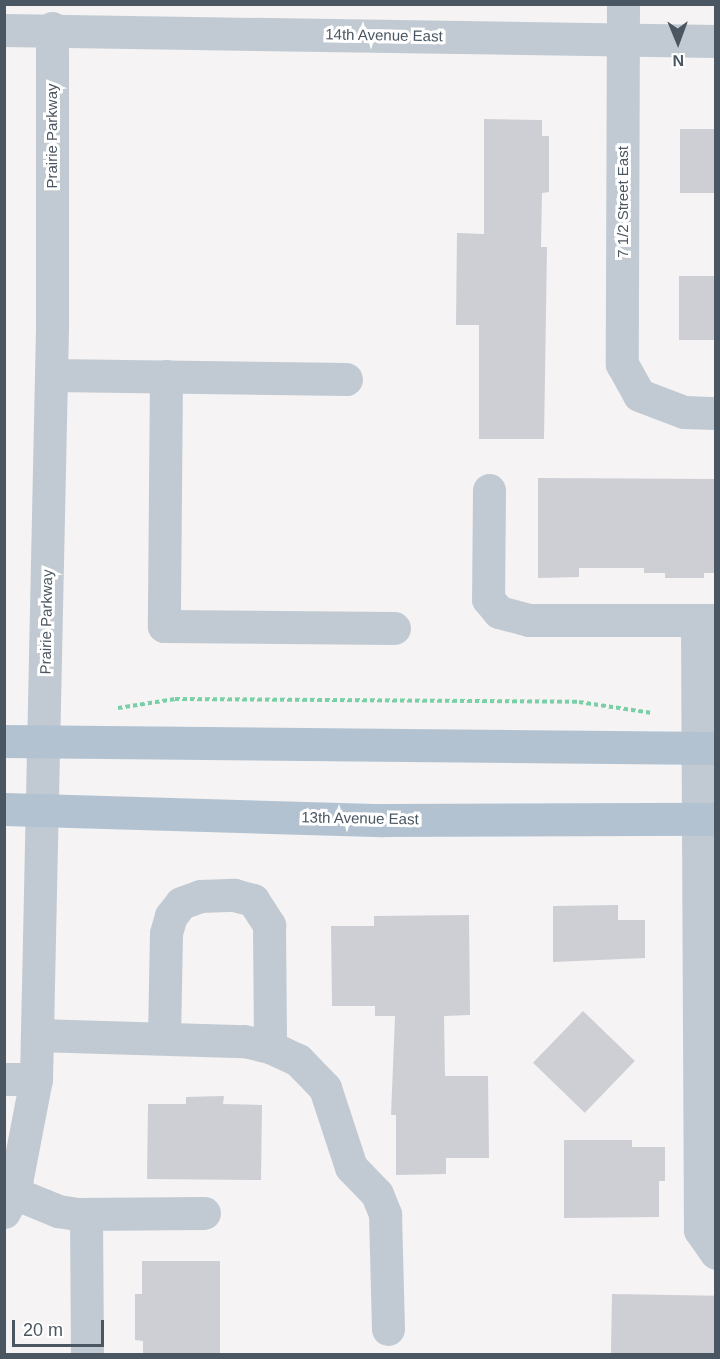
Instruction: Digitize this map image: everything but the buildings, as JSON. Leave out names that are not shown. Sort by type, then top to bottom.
[{"type":"main road","points":[[4,741],[708,748]]},
{"type":"main road","name":"13th Avenue East","points":[[4,809],[383,820],[708,819]]},
{"type":"street","name":"7 1/2 Street East","points":[[623,4],[622,364],[639,395],[684,412],[716,413]]},
{"type":"street","name":"14th Avenue East","points":[[4,30],[52,28],[716,41]]},
{"type":"street","name":"Prairie Parkway","points":[[9,1203],[36,1079],[52,375],[52,28]]},
{"type":"street","points":[[52,375],[346,379]]},
{"type":"street","points":[[166,376],[164,626],[394,628]]},
{"type":"street","points":[[489,490],[488,599],[499,612],[529,620],[706,621],[700,714],[708,748],[700,1230],[716,1253]]},
{"type":"street","points":[[164,1037],[166,933],[171,916],[181,903],[200,896],[234,895],[253,900],[269,925],[270,1047]]},
{"type":"street","points":[[37,1035],[164,1037],[270,1047],[298,1060],[325,1088],[351,1167],[377,1194],[385,1214],[388,1243],[388,1329]]},
{"type":"street","points":[[4,1079],[36,1079]]},
{"type":"street","points":[[9,1203],[86,1214],[204,1213]]},
{"type":"street","points":[[86,1214],[87,1354]]},
{"type":"path","points":[[105,710],[175,699],[579,702],[651,713],[700,714]]}]
